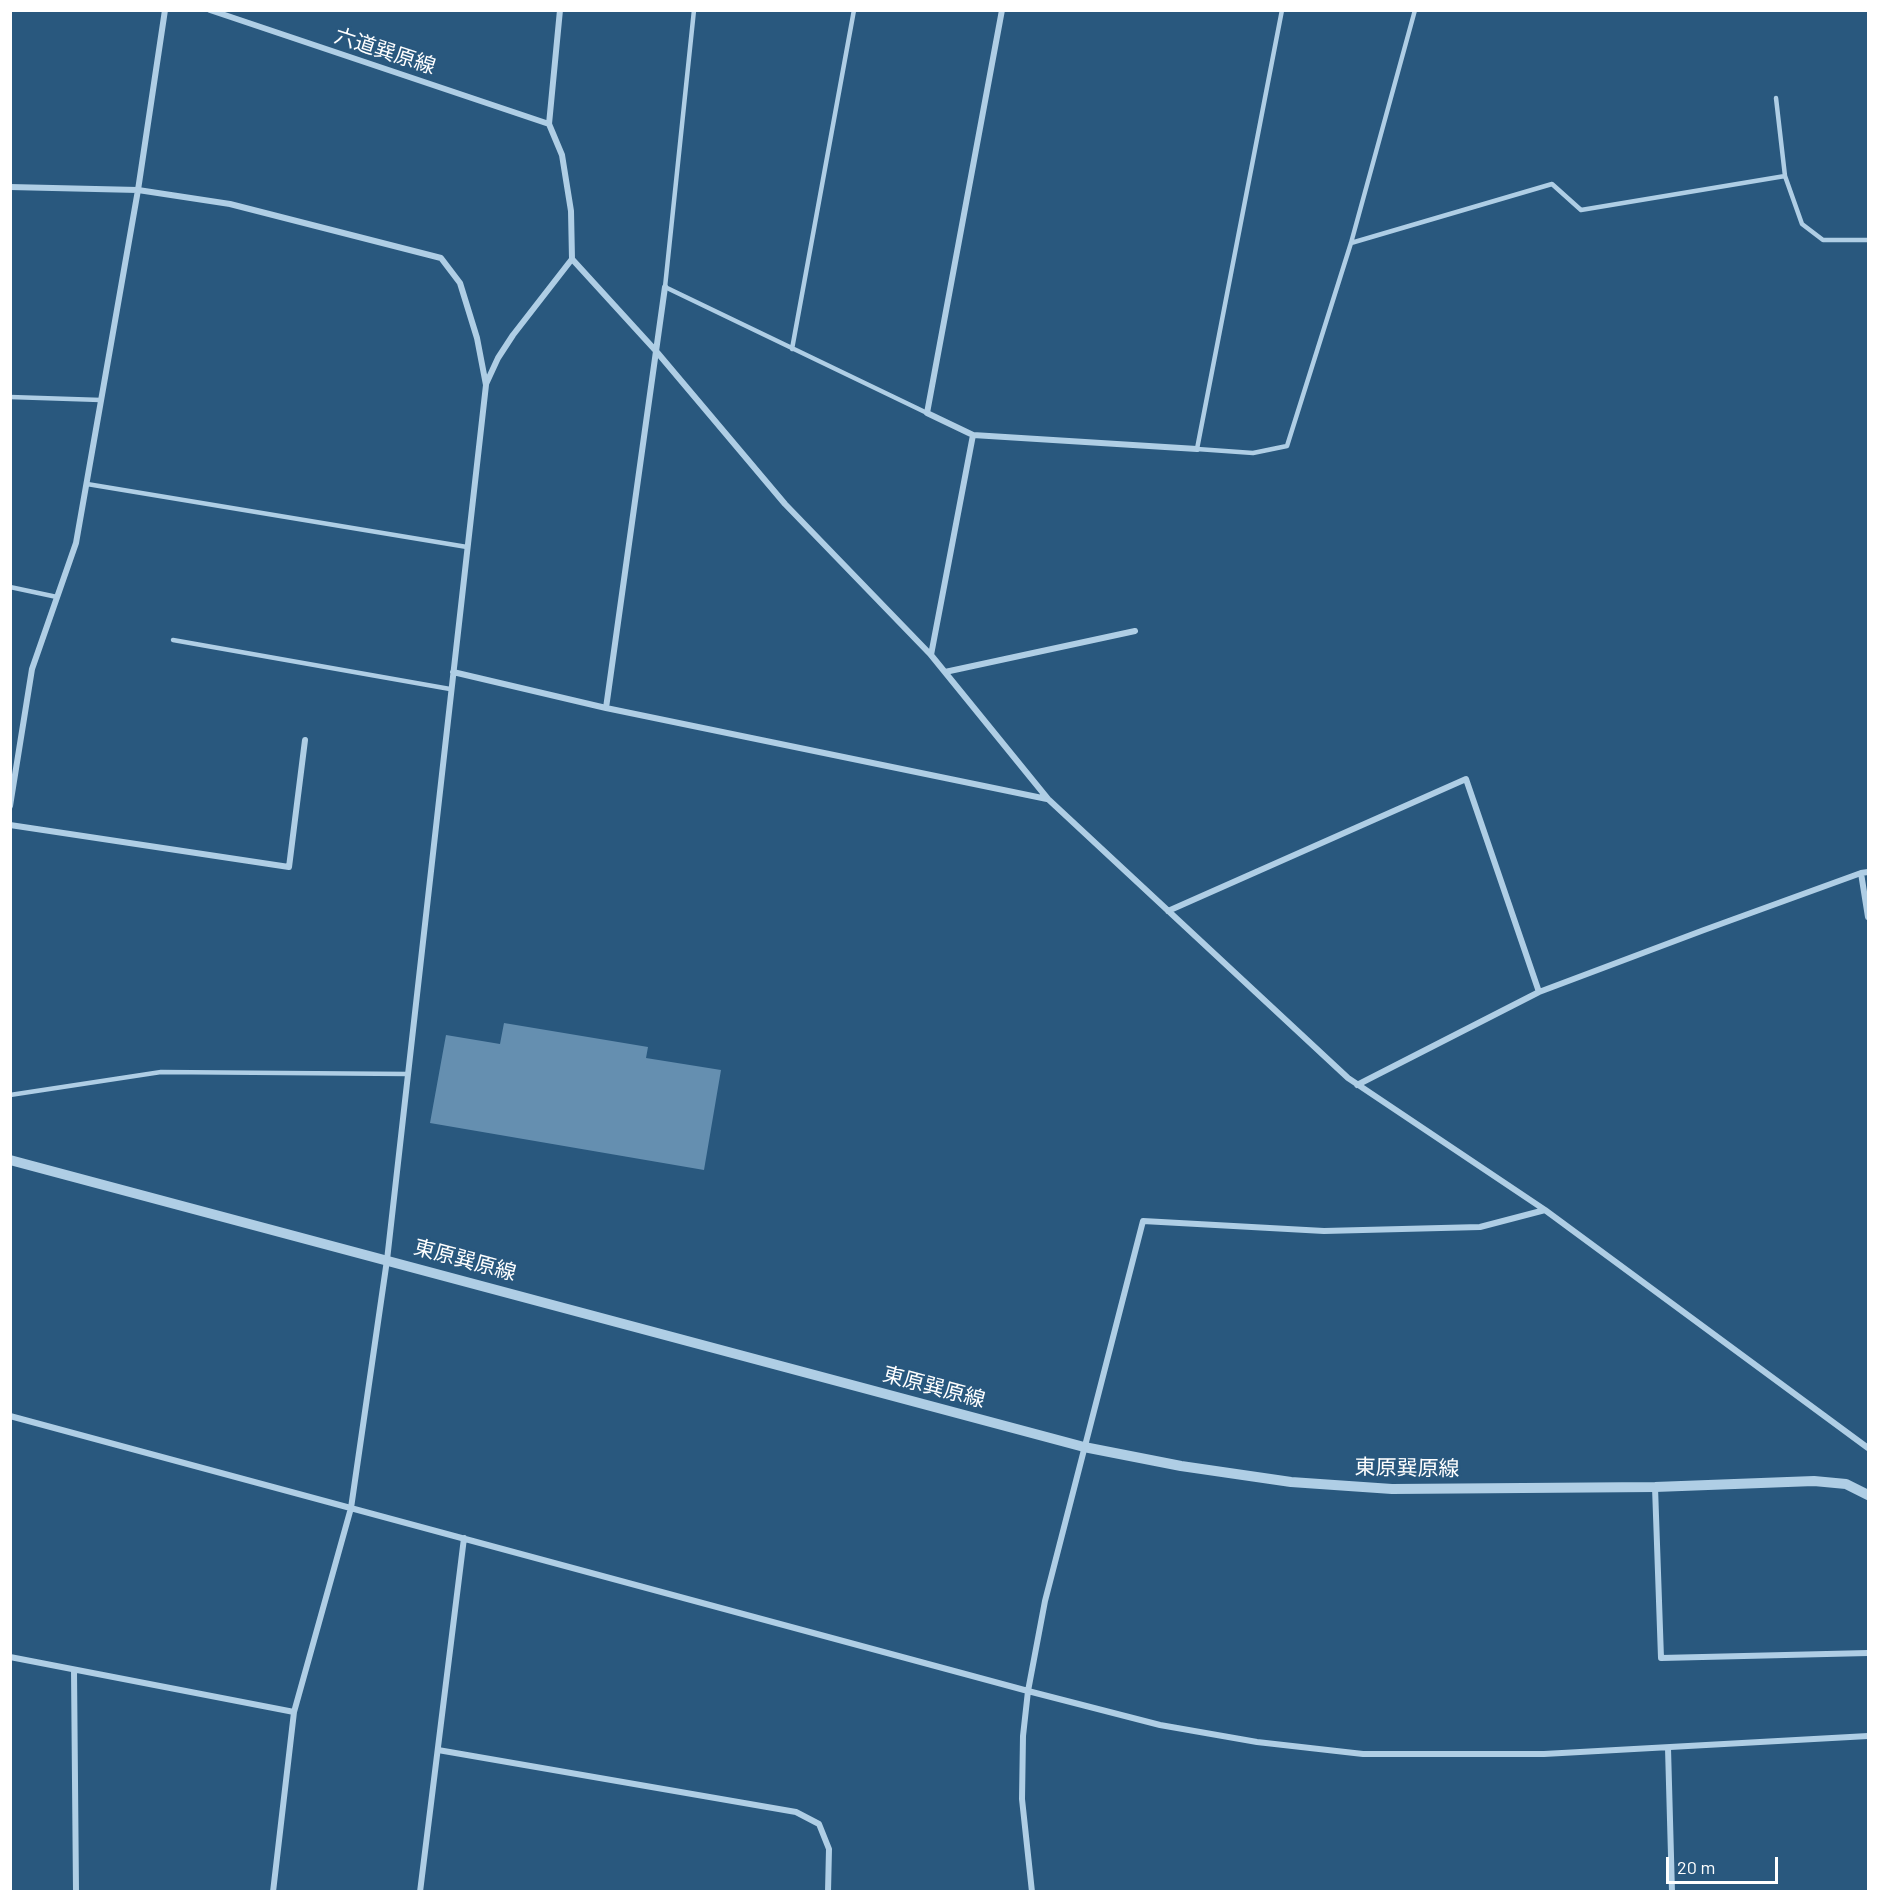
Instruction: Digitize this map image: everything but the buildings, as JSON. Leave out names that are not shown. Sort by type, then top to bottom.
[{"type":"street","points":[[10,806],[32,669],[76,543],[138,190],[165,10]]},
{"type":"street","name":"六道巽原線","points":[[210,10],[549,124]]},
{"type":"street","points":[[235,19],[236,10]]},
{"type":"street","points":[[273,1892],[294,1712],[351,1508],[387,1260],[486,385],[498,358],[513,335],[572,259],[571,211],[564,166],[562,155],[549,124],[560,10]]},
{"type":"street","points":[[1002,10],[927,413],[973,435],[1197,450]]},
{"type":"street","points":[[10,187],[138,190],[230,204],[441,258],[460,284],[477,338],[486,385]]},
{"type":"street","points":[[572,259],[656,351],[785,504],[931,656],[1048,799],[1348,1078],[1545,1210],[1869,1448]]},
{"type":"street","points":[[606,708],[665,287]]},
{"type":"street","points":[[931,656],[973,435]]},
{"type":"street","points":[[945,672],[1135,631]]},
{"type":"street","points":[[453,672],[606,708],[1048,799]]},
{"type":"street","points":[[10,825],[289,867],[305,740]]},
{"type":"street","points":[[1168,911],[1466,779],[1539,992]]},
{"type":"street","points":[[1357,1085],[1539,992],[1869,872]]},
{"type":"street","points":[[1861,873],[1869,917]]},
{"type":"street","name":"東原巽原線","points":[[10,1160],[1084,1448],[1181,1466],[1291,1482],[1381,1488],[1655,1487],[1814,1481],[1846,1484],[1869,1495]]},
{"type":"street","points":[[1032,1892],[1022,1799],[1023,1736],[1028,1691],[1045,1601],[1143,1221],[1324,1231],[1480,1227],[1545,1210]]},
{"type":"street","points":[[10,1416],[1028,1691],[1160,1725],[1257,1742],[1363,1754],[1544,1754],[1869,1736]]},
{"type":"street","points":[[1655,1487],[1661,1658],[1869,1653]]},
{"type":"street","points":[[420,1892],[464,1538]]},
{"type":"street","points":[[10,1657],[294,1712]]},
{"type":"street","points":[[74,1670],[76,1892]]},
{"type":"street","points":[[1668,1748],[1672,1892]]},
{"type":"street","points":[[438,1750],[796,1812],[819,1824],[829,1849],[828,1892]]},
{"type":"lane","points":[[694,10],[665,287],[927,413]]},
{"type":"lane","points":[[792,349],[854,10]]},
{"type":"lane","points":[[1282,10],[1197,450],[1252,453],[1287,446],[1351,243],[1415,10]]},
{"type":"lane","points":[[1776,98],[1785,176],[1802,224],[1823,240],[1869,240]]},
{"type":"lane","points":[[1351,243],[1552,184],[1581,210],[1785,176]]},
{"type":"lane","points":[[10,397],[101,400]]},
{"type":"lane","points":[[87,484],[467,547]]},
{"type":"lane","points":[[10,587],[57,597]]},
{"type":"lane","points":[[173,640],[450,689]]},
{"type":"lane","points":[[10,1095],[161,1072],[408,1074]]}]
